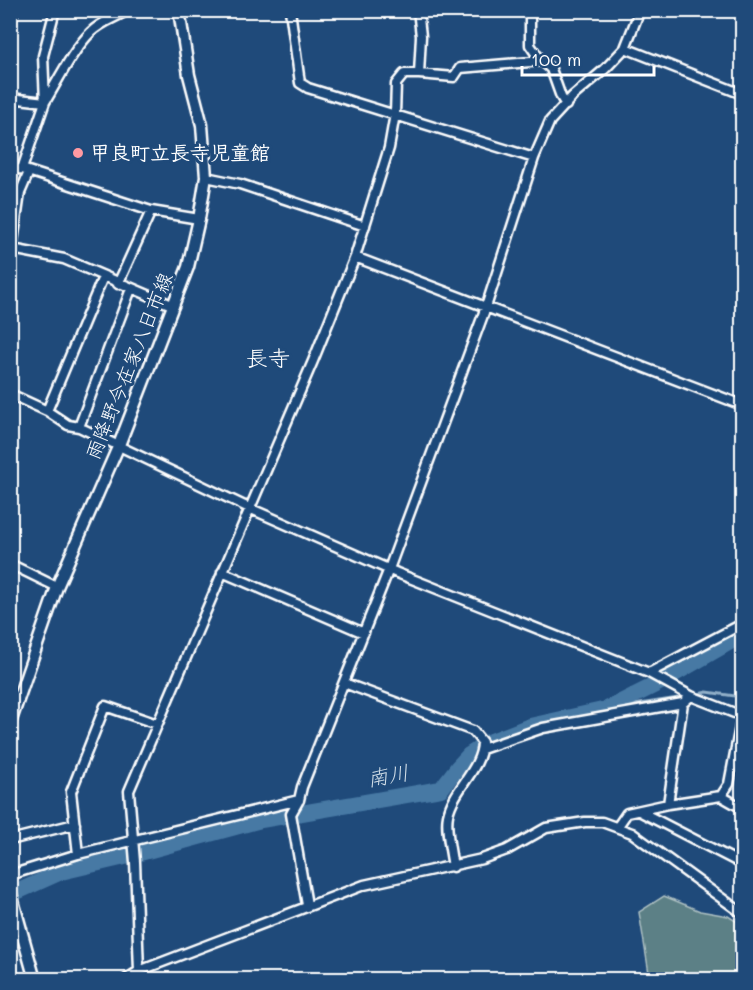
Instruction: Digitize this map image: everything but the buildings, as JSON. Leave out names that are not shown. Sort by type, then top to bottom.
[{"type":"main road","name":"雨降野今在家八日市線","points":[[10,723],[57,587],[119,445],[188,267],[206,177],[202,124],[189,75],[179,10]]},
{"type":"main road","points":[[10,890],[35,980]]},
{"type":"street","points":[[10,21],[14,10]]},
{"type":"street","points":[[45,102],[43,56],[55,10]]},
{"type":"street","points":[[10,270],[20,193],[45,102],[92,31],[106,20],[128,10]]},
{"type":"street","points":[[290,10],[300,83],[308,88],[534,158]]},
{"type":"street","points":[[418,10],[421,36],[419,74]]},
{"type":"street","points":[[530,10],[530,45],[551,69],[566,105]]},
{"type":"street","points":[[307,905],[291,814],[299,800],[302,786],[389,569],[486,307],[534,158],[550,121],[573,96],[605,69],[625,48],[640,10]]},
{"type":"street","points":[[625,48],[742,94]]},
{"type":"street","points":[[139,971],[135,862],[129,791],[313,361],[355,257],[389,148],[395,114],[396,84],[405,74],[454,77],[460,68],[542,61]]},
{"type":"street","points":[[10,98],[45,102]]},
{"type":"street","points":[[10,170],[25,171],[151,211],[199,219]]},
{"type":"street","points":[[206,177],[240,184],[365,226]]},
{"type":"street","points":[[118,284],[151,211]]},
{"type":"street","points":[[12,249],[64,259],[174,306]]},
{"type":"street","points":[[355,257],[742,405]]},
{"type":"street","points":[[47,411],[103,277]]},
{"type":"street","points":[[79,427],[131,289]]},
{"type":"street","points":[[10,394],[47,411],[68,425],[79,427],[119,445],[249,508],[389,569],[649,673],[691,696],[742,716],[729,784],[721,796]]},
{"type":"street","points":[[10,569],[12,565],[57,587]]},
{"type":"street","points":[[222,572],[364,633]]},
{"type":"street","points":[[649,673],[742,624]]},
{"type":"street","points":[[344,683],[473,731],[482,742],[482,749],[447,816],[453,867]]},
{"type":"street","points":[[482,749],[543,728],[682,703],[691,696]]},
{"type":"street","points":[[668,804],[682,703]]},
{"type":"street","points":[[78,854],[72,792],[105,706],[157,724]]},
{"type":"street","points":[[618,826],[627,813],[721,796],[742,808]]},
{"type":"street","points":[[10,874],[78,854],[299,800]]},
{"type":"street","points":[[639,810],[742,864]]},
{"type":"street","points":[[125,980],[139,971],[307,905],[364,885],[482,859],[507,850],[555,825],[602,822],[618,826],[675,863],[742,913]]},
{"type":"street","points":[[10,840],[75,824]]},
{"type":"green space","points":[[664,896],[700,911],[728,916],[742,925],[742,979],[650,979],[639,912]]},
{"type":"waterway","name":"南川","points":[[10,895],[61,872],[261,820],[441,789],[469,755],[489,742],[530,726],[607,709],[657,684],[742,635]]},
{"type":"waterway","points":[[694,695],[707,692],[742,697]]},
{"type":"waterway","points":[[607,709],[685,697]]},
{"type":"place","name":"甲良町立長寺児童館","points":[[78,153]]},
{"type":"district","name":"長寺","points":[[268,358]]}]
